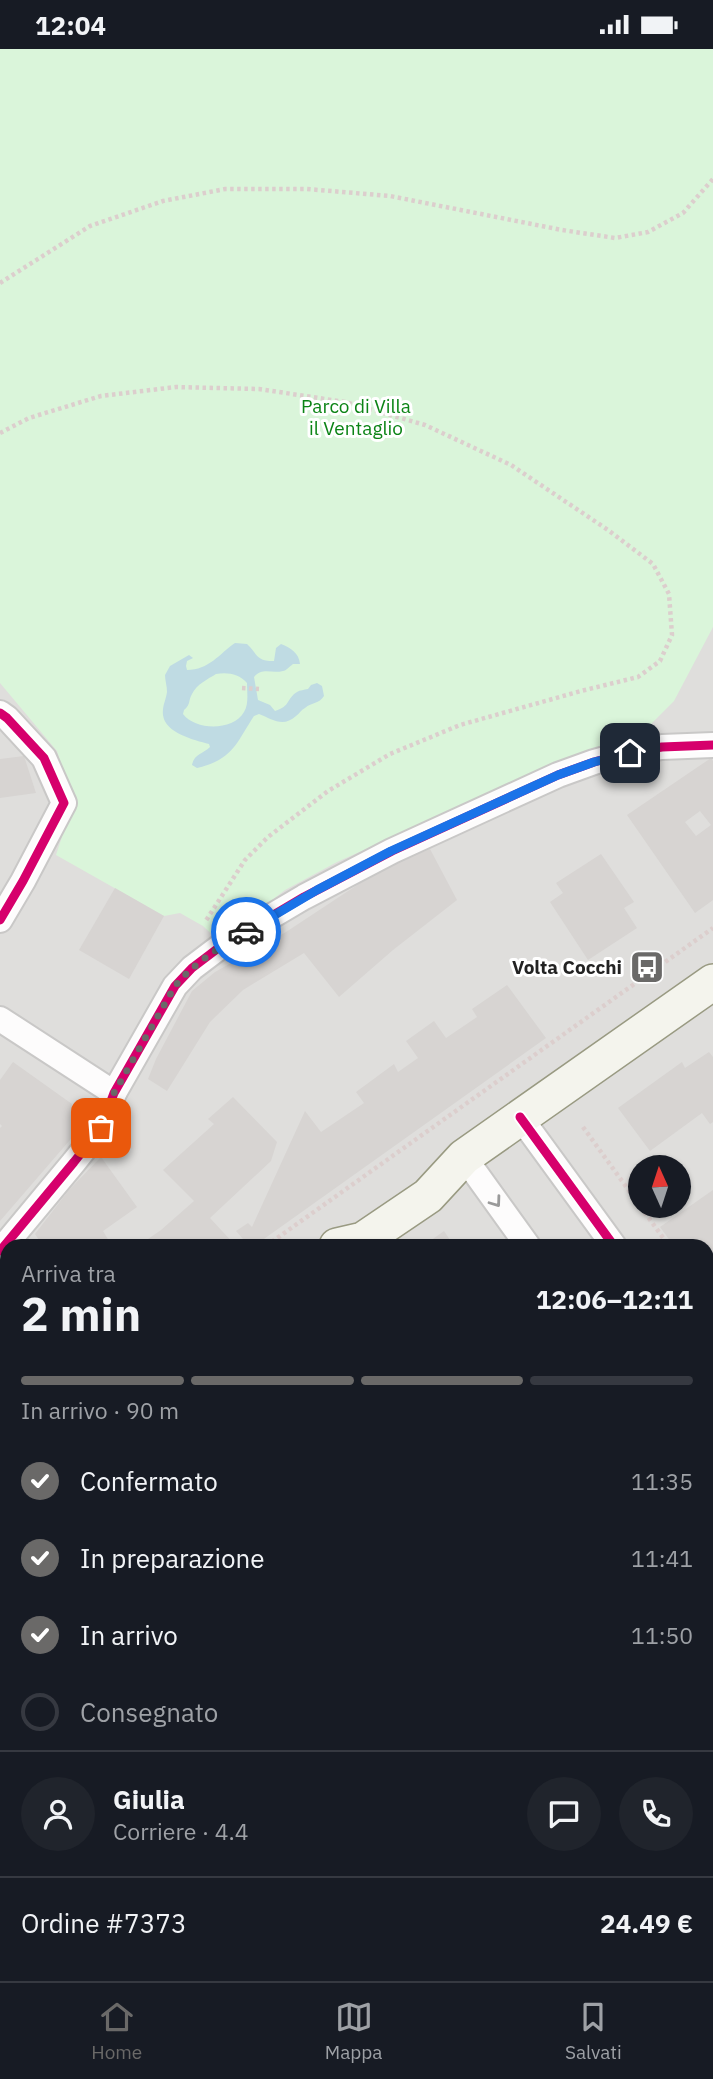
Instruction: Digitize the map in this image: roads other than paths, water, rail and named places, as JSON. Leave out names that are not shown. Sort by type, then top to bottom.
[{"type":"main road","points":[[364,1239],[428,1196],[464,1157],[713,982]]},
{"type":"street","points":[[0,713],[7,717],[44,758],[64,803],[0,920]]},
{"type":"street","points":[[10,1239],[101,1128],[114,1093],[175,986],[192,968],[221,946],[330,882],[391,851],[558,775],[630,753],[662,747],[713,744]]},
{"type":"street","points":[[0,1019],[114,1093]]},
{"type":"street","points":[[520,1117],[609,1239]]},
{"type":"street","points":[[464,1157],[523,1239]]},
{"type":"water","points":[[235,643],[247,644],[260,658],[268,661],[274,661],[276,648],[281,644],[296,654],[300,664],[293,664],[284,671],[261,672],[254,677],[258,700],[270,705],[275,711],[284,707],[297,692],[317,683],[322,686],[324,696],[291,720],[282,722],[259,714],[254,716],[227,755],[197,768],[192,765],[193,761],[210,747],[209,744],[181,735],[165,721],[165,675],[170,666],[189,655],[193,658],[187,661],[187,670],[208,664]],"holes":[[[216,674],[237,676],[247,683],[246,709],[232,723],[214,727],[196,724],[183,714],[184,710],[194,690]]]},
{"type":"place","name":"Volta Cocchi","points":[[647,967]]},
{"type":"park label","name":"Parco di Villa il Ventaglio","points":[[356,417]]}]
